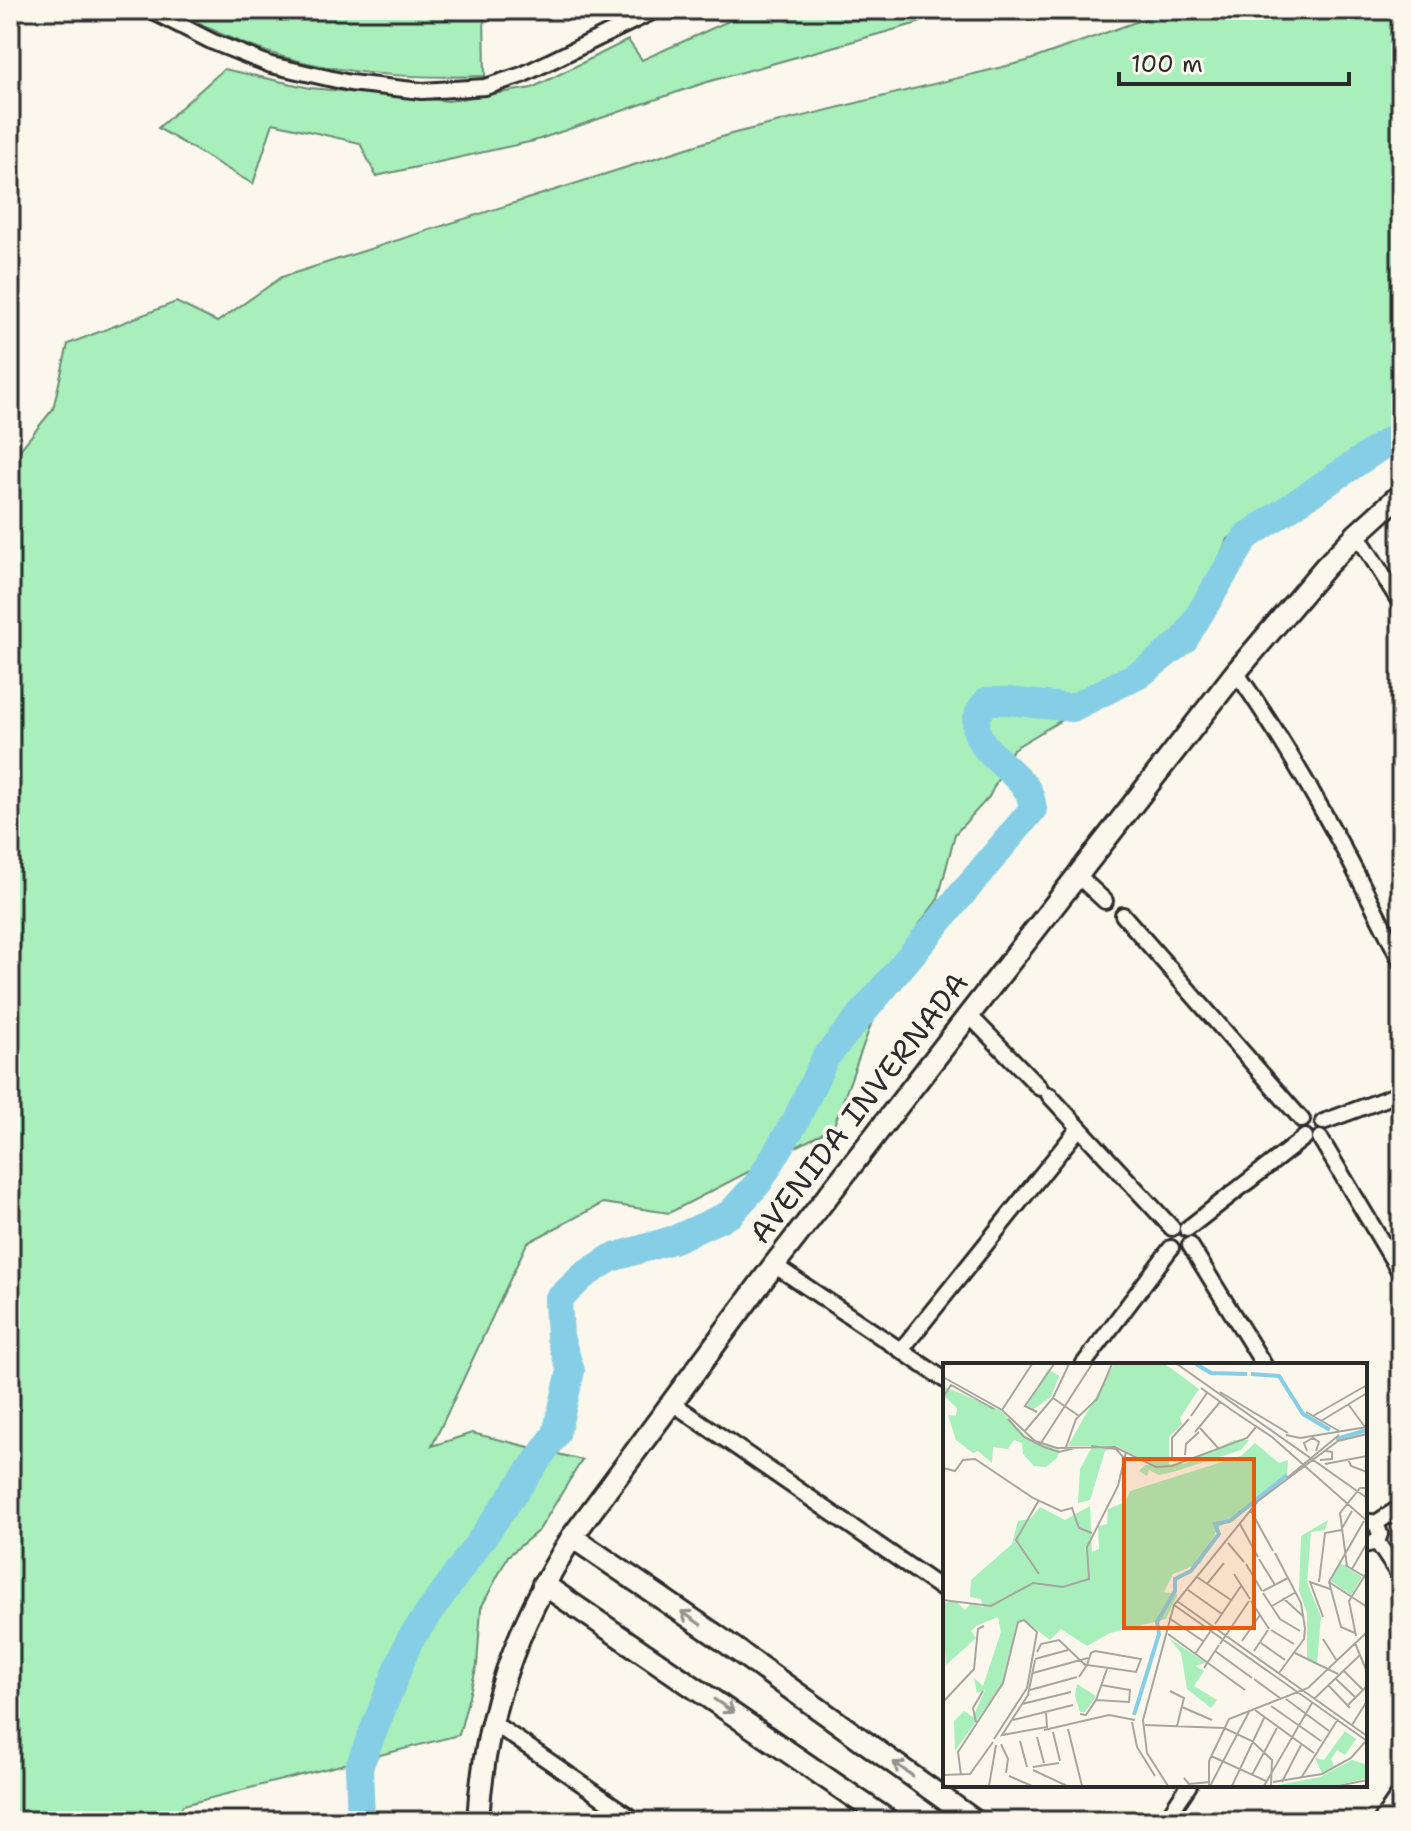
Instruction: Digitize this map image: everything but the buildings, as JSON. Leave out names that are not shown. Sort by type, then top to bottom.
[{"type":"main road","name":"AVENIDA INVERNADA","points":[[478,1821],[492,1722],[515,1644],[543,1584],[572,1537],[774,1265],[1236,672],[1325,567],[1401,494]]},
{"type":"main road","points":[[572,1537],[717,1636],[968,1819]]},
{"type":"main road","points":[[543,1584],[889,1821]]},
{"type":"street","points":[[150,10],[213,42],[271,65],[350,83],[422,91],[485,87],[522,75],[656,10]]},
{"type":"street","points":[[1357,534],[1401,604]]},
{"type":"street","points":[[1236,672],[1274,726],[1361,881],[1401,962]]},
{"type":"street","points":[[1077,875],[1105,901]]},
{"type":"street","points":[[1123,915],[1302,1120]]},
{"type":"street","points":[[970,1016],[1191,1237],[1190,1245],[1263,1363]]},
{"type":"street","points":[[1323,1122],[1401,1093]]},
{"type":"street","points":[[1190,1245],[1179,1251],[1171,1248],[1167,1238],[1312,1138],[1324,1131],[1323,1122],[1313,1115],[1302,1120],[1300,1127],[1312,1138],[1401,1274]]},
{"type":"street","points":[[901,1350],[1079,1128]]},
{"type":"street","points":[[1085,1363],[1171,1248]]},
{"type":"street","points":[[774,1265],[943,1379]]},
{"type":"street","points":[[671,1402],[943,1590]]},
{"type":"street","points":[[1401,1507],[1370,1522],[1380,1534],[1371,1544],[1401,1578]]},
{"type":"street","points":[[492,1722],[636,1821]]},
{"type":"street","points":[[1165,1821],[1188,1787]]},
{"type":"street","points":[[1381,1821],[1401,1792]]},
{"type":"green space","points":[[177,10],[484,10],[485,76],[404,76],[325,67],[249,46]]},
{"type":"green space","points":[[753,10],[946,10],[918,23],[707,82],[534,141],[376,176],[360,143],[273,123],[253,184],[158,128],[224,69],[310,88],[448,101],[532,88],[628,40],[642,60]]},
{"type":"green space","points":[[1169,10],[1401,10],[1401,443],[1272,505],[1227,540],[1181,649],[1013,749],[989,797],[955,834],[938,899],[896,956],[833,1128],[669,1213],[603,1203],[527,1243],[432,1446],[472,1433],[582,1460],[539,1530],[508,1556],[481,1608],[477,1665],[459,1735],[183,1805],[173,1821],[10,1821],[10,462],[53,409],[68,344],[176,302],[217,322],[282,277],[731,134],[1027,61]]},
{"type":"waterway","points":[[361,1821],[359,1767],[409,1641],[556,1434],[571,1371],[560,1337],[558,1300],[583,1276],[611,1258],[675,1239],[730,1214],[759,1182],[796,1120],[825,1058],[1033,809],[1028,791],[980,739],[976,728],[978,715],[987,701],[1072,708],[1143,672],[1184,640],[1246,537],[1401,433]]}]
